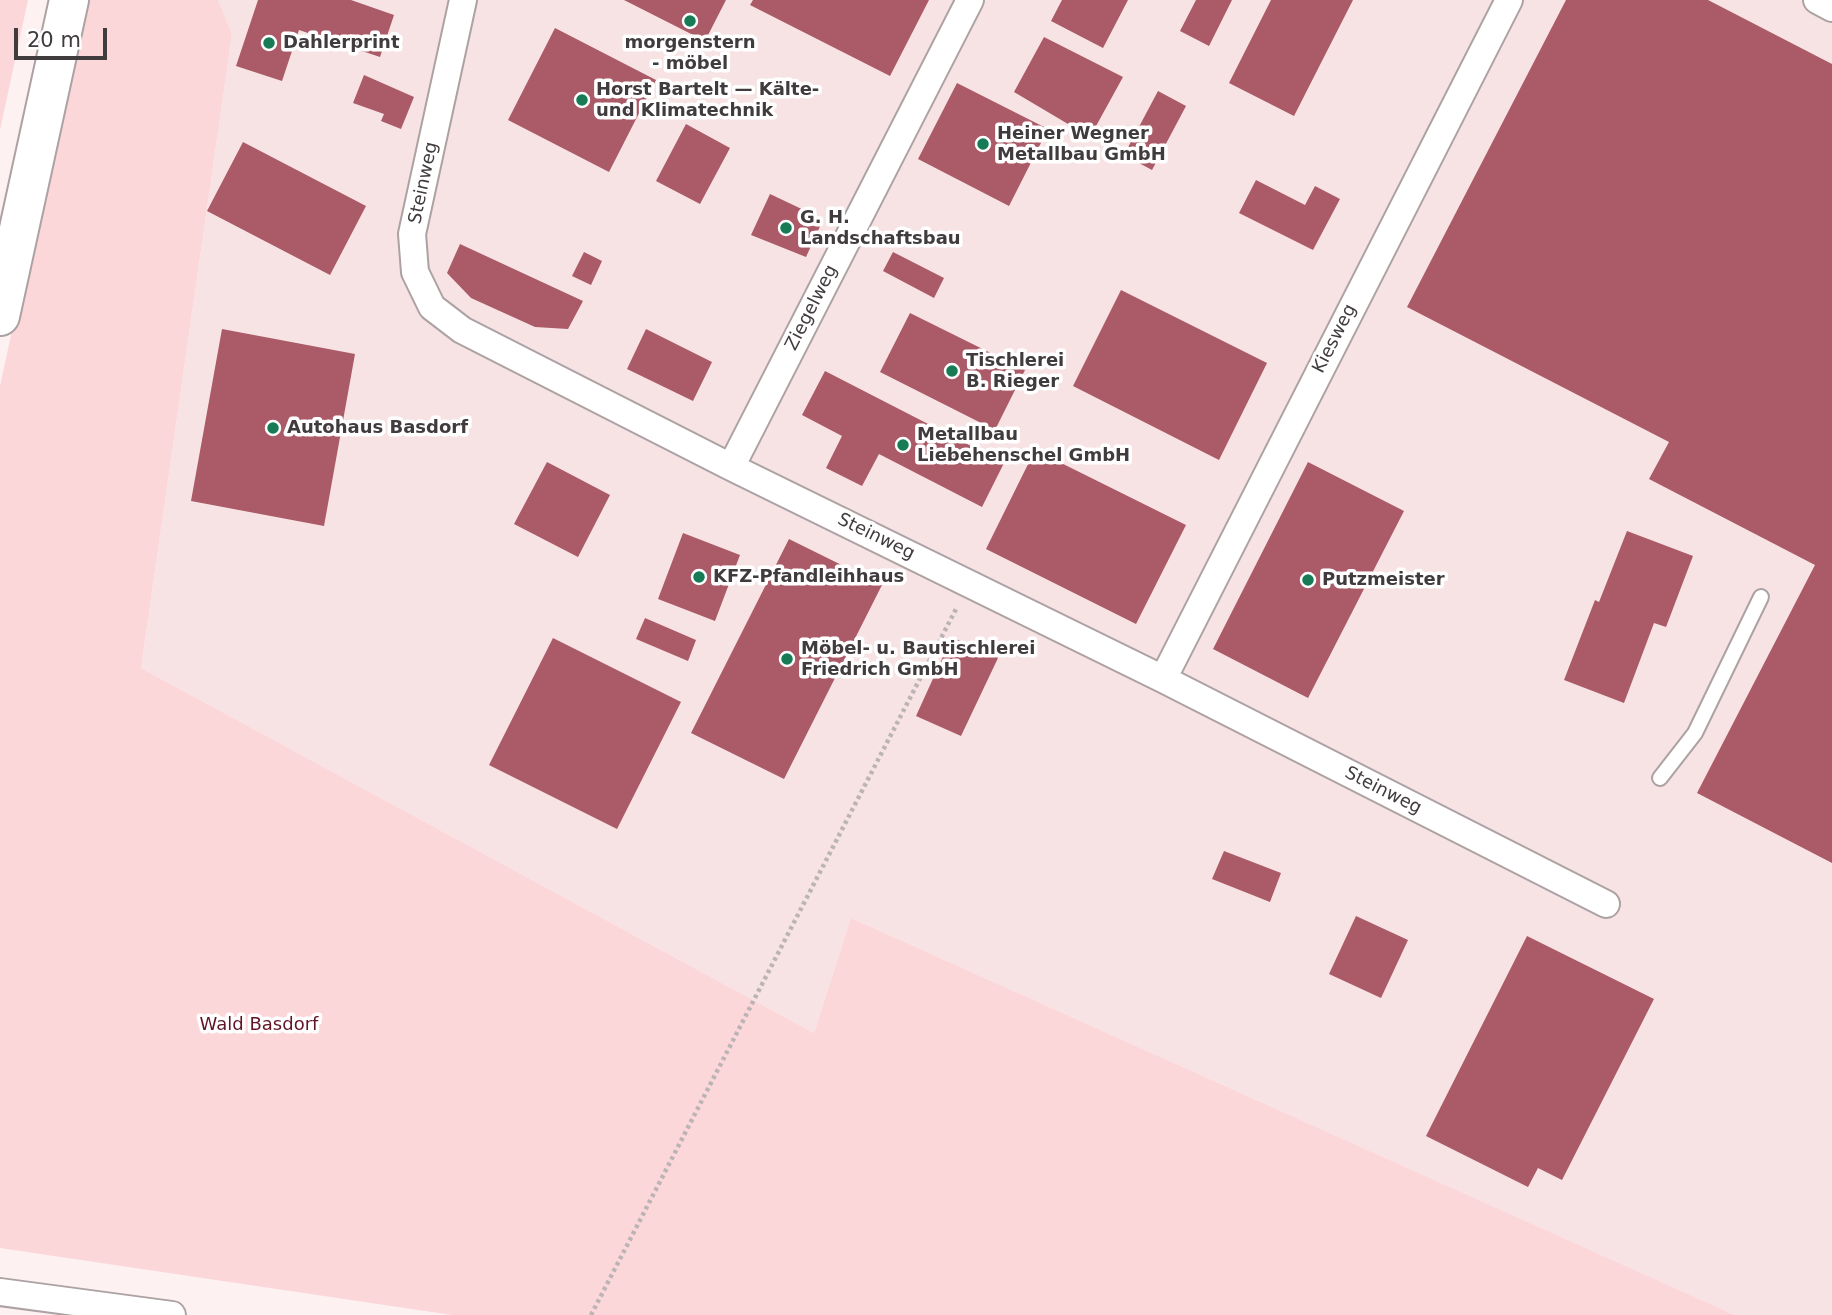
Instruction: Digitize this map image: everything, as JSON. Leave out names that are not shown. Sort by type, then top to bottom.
[{"type":"main road","points":[[0,316],[69,0]]},
{"type":"street","name":"Steinweg","points":[[463,0],[412,234],[415,272],[432,307],[463,330],[731,467],[1163,679],[1606,904]]},
{"type":"street","name":"Ziegelweg","points":[[731,467],[970,0]]},
{"type":"street","name":"Kiesweg","points":[[1163,679],[1509,0]]},
{"type":"street","points":[[1818,0],[1832,8]]},
{"type":"street","points":[[0,1292],[172,1315]]},
{"type":"lane","points":[[1660,778],[1695,733],[1761,597]]},
{"type":"path","points":[[591,1315],[969,583]]},
{"type":"shaded area","points":[[218,0],[1832,0],[1832,1315],[1735,1315],[851,918],[814,1033],[141,668],[232,34]]},
{"type":"green space","points":[[0,0],[28,0],[0,130]]},
{"type":"green space","name":"Wald Basdorf","points":[[84,0],[218,0],[232,34],[141,668],[814,1033],[851,918],[1735,1315],[452,1315],[0,1248],[0,386]]},
{"type":"building","name":"Dahlerprint","points":[[258,0],[351,0],[394,15],[380,57],[299,30],[282,81],[236,66]]},
{"type":"building","name":"morgenstern - möbel","points":[[624,0],[726,0],[705,41]]},
{"type":"building","points":[[753,0],[929,0],[890,76],[750,5]]},
{"type":"building","points":[[1062,0],[1128,0],[1103,48],[1051,21]]},
{"type":"building","points":[[1196,0],[1232,0],[1209,46],[1180,31]]},
{"type":"building","points":[[1271,0],[1353,0],[1294,116],[1229,83]]},
{"type":"building","points":[[1566,0],[1708,0],[1832,64],[1832,863],[1697,793],[1815,565],[1649,479],[1669,442],[1407,307]]},
{"type":"building","name":"Horst Bartelt — Kälte- und Klimatechnik","points":[[555,28],[656,80],[609,172],[508,120]]},
{"type":"building","points":[[1044,37],[1123,77],[1090,137],[1014,92]]},
{"type":"building","points":[[364,75],[414,97],[401,129],[381,121],[384,114],[353,103]]},
{"type":"building","name":"Heiner Wegner Metallbau GmbH","points":[[957,83],[1048,129],[1009,206],[918,159]]},
{"type":"building","points":[[1158,91],[1186,106],[1152,170],[1124,155]]},
{"type":"building","points":[[686,124],[730,148],[700,204],[656,181]]},
{"type":"building","points":[[243,142],[366,206],[330,275],[207,211]]},
{"type":"building","points":[[1256,180],[1305,205],[1315,186],[1340,199],[1313,250],[1239,213]]},
{"type":"building","name":"G. H. Landschaftsbau","points":[[770,194],[808,212],[807,215],[822,222],[806,257],[751,235]]},
{"type":"building","points":[[460,244],[583,301],[568,329],[535,327],[471,298],[447,273]]},
{"type":"building","points":[[584,252],[602,261],[591,285],[572,276]]},
{"type":"building","points":[[893,252],[944,278],[934,298],[883,271]]},
{"type":"building","points":[[1121,290],[1267,363],[1219,460],[1073,386]]},
{"type":"building","name":"Tischlerei B. Rieger","points":[[910,313],[1025,370],[995,430],[880,372]]},
{"type":"building","name":"Autohaus Basdorf","points":[[222,329],[355,354],[324,526],[191,501]]},
{"type":"building","points":[[646,329],[712,362],[693,401],[627,369]]},
{"type":"building","name":"Metallbau Liebehenschel GmbH","points":[[825,371],[1004,463],[982,507],[879,454],[862,486],[826,468],[842,436],[802,415]]},
{"type":"building","points":[[1035,450],[1186,525],[1136,624],[986,549]]},
{"type":"building","points":[[547,462],[610,495],[578,557],[514,524]]},
{"type":"building","name":"Putzmeister","points":[[1308,462],[1404,511],[1308,698],[1213,649]]},
{"type":"building","points":[[1627,531],[1693,556],[1666,627],[1654,623],[1624,703],[1564,680],[1595,600],[1599,602]]},
{"type":"building","name":"KFZ-Pfandleihhaus","points":[[683,533],[740,555],[715,621],[658,599]]},
{"type":"building","name":"Möbel- u. Bautischlerei Friedrich GmbH","points":[[789,539],[882,585],[784,779],[691,733]]},
{"type":"building","points":[[645,618],[696,640],[688,661],[636,639]]},
{"type":"building","points":[[952,637],[998,658],[961,736],[916,716]]},
{"type":"building","points":[[553,638],[681,702],[617,829],[489,765]]},
{"type":"building","points":[[1224,851],[1281,873],[1270,902],[1212,879]]},
{"type":"building","points":[[1356,916],[1408,940],[1381,998],[1329,974]]},
{"type":"building","points":[[1527,936],[1654,999],[1562,1180],[1538,1168],[1528,1187],[1426,1136]]},
{"type":"place","name":"morgenstern - möbel","points":[[690,21]]},
{"type":"place","name":"Dahlerprint","points":[[269,43]]},
{"type":"place","name":"Horst Bartelt — Kälte- und Klimatechnik","points":[[582,100]]},
{"type":"place","name":"Heiner Wegner Metallbau GmbH","points":[[983,144]]},
{"type":"place","name":"G. H. Landschaftsbau","points":[[786,228]]},
{"type":"place","name":"Tischlerei B. Rieger","points":[[952,371]]},
{"type":"place","name":"Autohaus Basdorf","points":[[273,428]]},
{"type":"place","name":"Metallbau Liebehenschel GmbH","points":[[903,445]]},
{"type":"place","name":"KFZ-Pfandleihhaus","points":[[699,577]]},
{"type":"place","name":"Putzmeister","points":[[1308,580]]},
{"type":"place","name":"Möbel- u. Bautischlerei Friedrich GmbH","points":[[787,659]]}]
